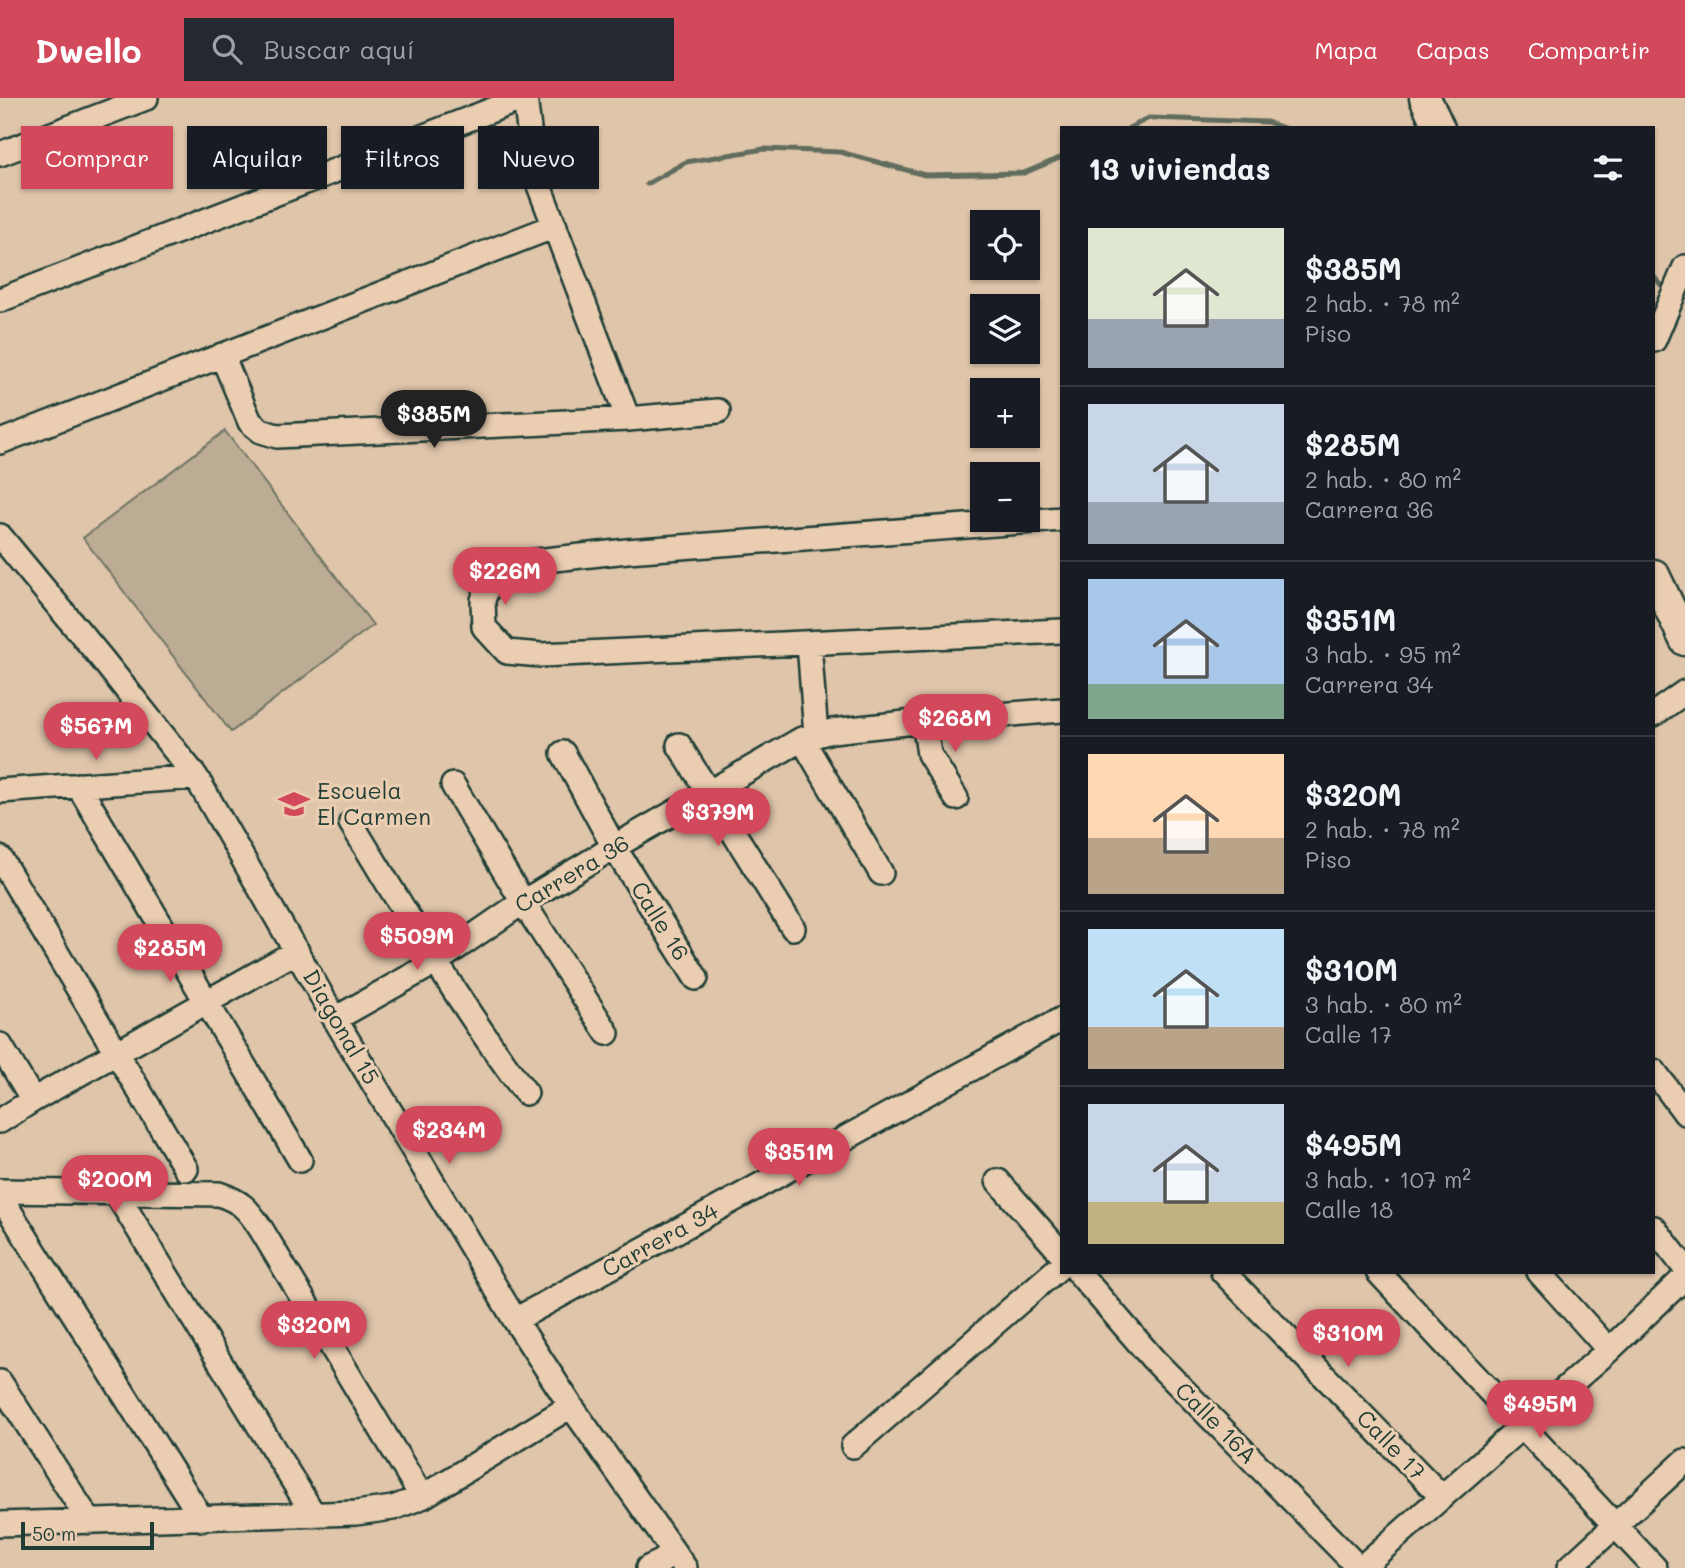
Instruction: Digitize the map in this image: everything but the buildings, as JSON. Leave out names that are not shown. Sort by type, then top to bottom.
[{"type":"main road","points":[[1427,99],[1438,126]]},
{"type":"main road","points":[[1655,577],[1685,640]]},
{"type":"street","points":[[0,154],[145,98]]},
{"type":"street","points":[[0,300],[524,98],[536,175],[628,419]]},
{"type":"street","points":[[0,442],[555,226]]},
{"type":"street","points":[[1655,338],[1685,267]]},
{"type":"street","points":[[222,355],[250,422],[261,432],[277,436],[628,419],[718,411]]},
{"type":"street","points":[[1060,519],[627,551],[527,562],[494,572],[483,600],[484,627],[508,652],[541,655],[1060,631]]},
{"type":"street","name":"Diagonal 15","points":[[0,536],[196,776],[335,1019],[515,1320],[571,1406],[679,1560]]},
{"type":"street","points":[[809,643],[809,737],[881,873]]},
{"type":"street","points":[[1655,713],[1685,692]]},
{"type":"street","name":"Carrera 36","points":[[335,1019],[436,962],[523,902],[614,847],[809,737],[832,731],[924,721],[1060,710]]},
{"type":"street","points":[[924,721],[929,754],[956,798]]},
{"type":"street","points":[[679,746],[793,928]]},
{"type":"street","name":"Calle 16","points":[[563,753],[614,847],[696,978]]},
{"type":"street","points":[[0,790],[196,776]]},
{"type":"street","points":[[78,785],[300,1160]]},
{"type":"street","points":[[453,785],[523,902],[607,1033]]},
{"type":"street","points":[[351,823],[436,962],[526,1093]]},
{"type":"street","points":[[0,858],[186,1170]]},
{"type":"street","points":[[0,1121],[296,951]]},
{"type":"street","name":"Carrera 34","points":[[515,1320],[1060,1020]]},
{"type":"street","points":[[0,1045],[33,1100]]},
{"type":"street","points":[[1655,1072],[1685,1113]]},
{"type":"street","points":[[998,1181],[1060,1252]]},
{"type":"street","points":[[116,1193],[314,1514]]},
{"type":"street","points":[[0,1194],[219,1194],[236,1200],[251,1213],[422,1497]]},
{"type":"street","points":[[0,1194],[202,1519]]},
{"type":"street","points":[[1655,1229],[1685,1268]]},
{"type":"street","points":[[853,1446],[1060,1267]]},
{"type":"street","name":"Calle 16A","points":[[1080,1274],[1153,1359],[1363,1567]]},
{"type":"street","name":"Calle 17","points":[[1226,1274],[1442,1497]]},
{"type":"street","points":[[1380,1274],[1655,1568]]},
{"type":"street","points":[[1541,1274],[1609,1350]]},
{"type":"street","points":[[1363,1567],[1609,1350],[1685,1277]]},
{"type":"street","points":[[0,1382],[90,1522]]},
{"type":"street","points":[[0,1524],[356,1513],[393,1508],[422,1497],[571,1406]]},
{"type":"street","points":[[1569,1568],[1685,1461]]},
{"type":"street","points":[[648,1568],[661,1562],[679,1560]]},
{"type":"shaded area","points":[[225,431],[373,625],[231,732],[83,538]]},
{"type":"waterway","points":[[1133,126],[1149,118],[1267,122],[1278,126]]},
{"type":"waterway","points":[[647,184],[686,162],[764,149],[840,152],[925,175],[1024,173],[1060,158]]},
{"type":"waterway","points":[[1655,278],[1666,290]]},
{"type":"place","name":"Escuela El Carmen","points":[[294,804]]}]
